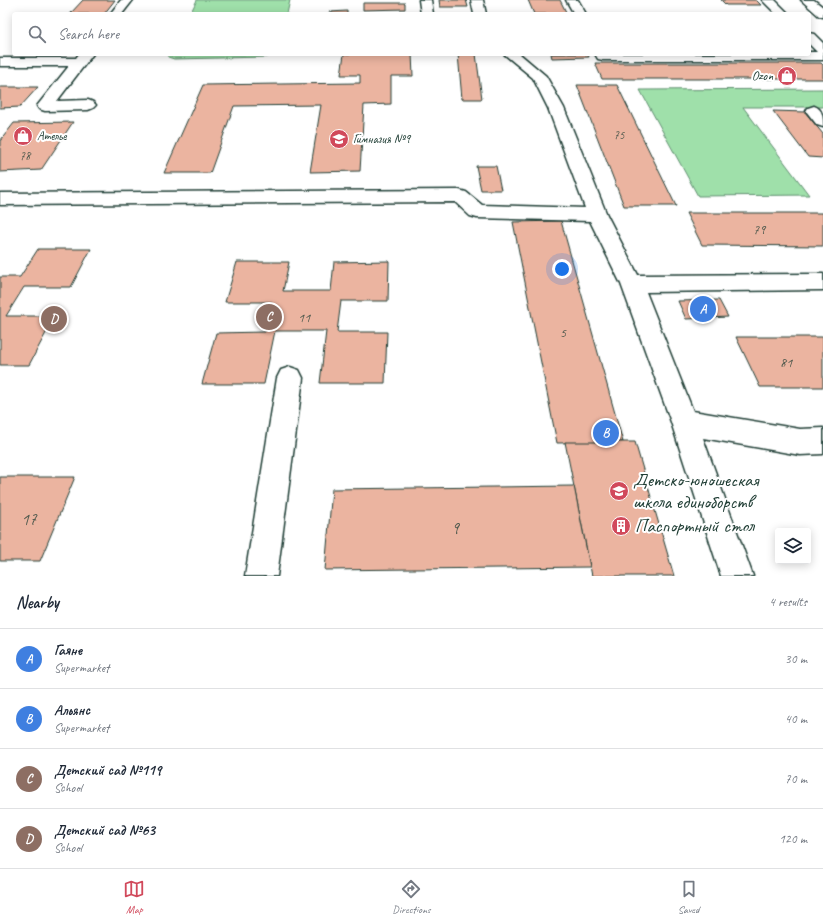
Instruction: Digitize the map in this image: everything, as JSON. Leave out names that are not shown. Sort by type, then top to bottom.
[{"type":"lane","points":[[118,12],[127,0]]},
{"type":"lane","points":[[425,0],[427,12]]},
{"type":"lane","points":[[477,0],[480,12]]},
{"type":"lane","points":[[572,0],[579,12]]},
{"type":"lane","points":[[768,0],[781,12]]},
{"type":"lane","points":[[807,0],[823,14]]},
{"type":"lane","points":[[811,15],[823,14]]},
{"type":"lane","points":[[811,39],[823,50]]},
{"type":"lane","points":[[514,56],[539,76],[556,108],[597,215],[632,284],[684,422],[737,576]]},
{"type":"lane","points":[[603,56],[823,56]]},
{"type":"lane","points":[[0,62],[83,58]]},
{"type":"lane","points":[[83,58],[45,106],[88,105]]},
{"type":"lane","points":[[823,111],[814,111],[823,122]]},
{"type":"lane","points":[[0,199],[459,196],[477,211],[597,215]]},
{"type":"lane","points":[[632,284],[823,282]]},
{"type":"lane","points":[[261,576],[290,378]]},
{"type":"lane","points":[[684,422],[800,442],[823,441]]},
{"type":"green space","points":[[197,0],[290,0],[287,12],[191,12]]},
{"type":"green space","points":[[168,56],[270,56],[174,59]]},
{"type":"green space","points":[[823,89],[823,107],[743,107],[809,195],[698,196],[640,90]]},
{"type":"building","points":[[83,0],[115,0],[106,12],[72,12]]},
{"type":"building","points":[[439,0],[466,0],[468,7],[440,7]]},
{"type":"building","points":[[528,0],[560,0],[566,12],[533,12]]},
{"type":"building","points":[[721,0],[756,0],[761,5],[726,5]]},
{"type":"building","points":[[363,3],[405,3],[405,9],[363,10]]},
{"type":"building","name":"Гимназия №9","points":[[344,56],[412,56],[413,76],[391,76],[391,104],[364,105],[360,171],[310,172],[321,105],[234,106],[210,173],[164,173],[203,85],[360,83],[360,75],[341,75]]},
{"type":"building","points":[[458,56],[476,56],[482,99],[462,99]]},
{"type":"building","points":[[552,56],[589,57],[552,58]]},
{"type":"building","points":[[595,63],[821,63],[823,65],[823,79],[602,79]]},
{"type":"building","points":[[577,85],[617,85],[676,206],[624,206]]},
{"type":"building","points":[[0,87],[38,87],[20,107],[0,108]]},
{"type":"building","points":[[773,111],[805,112],[823,134],[823,158],[808,157]]},
{"type":"building","points":[[73,122],[41,170],[0,172],[0,141],[14,123]]},
{"type":"building","points":[[476,166],[496,166],[501,190],[481,190]]},
{"type":"building","points":[[686,213],[823,213],[823,246],[702,245]]},
{"type":"building","points":[[561,221],[623,442],[557,443],[513,222]]},
{"type":"building","points":[[38,249],[91,249],[71,287],[24,287],[6,316],[55,316],[29,365],[0,365],[0,277],[20,277]]},
{"type":"building","points":[[389,261],[388,301],[341,301],[337,332],[387,332],[385,383],[320,383],[326,331],[275,331],[264,384],[202,384],[216,333],[265,332],[272,302],[225,302],[237,262],[289,262],[283,291],[331,291],[334,262]]},
{"type":"building","points":[[719,300],[728,317],[686,319],[678,301]]},
{"type":"building","points":[[736,337],[823,337],[823,387],[760,387]]},
{"type":"building","name":"Паспортный стол","points":[[565,442],[635,442],[674,576],[592,576]]},
{"type":"building","points":[[0,477],[75,477],[40,561],[0,561]]},
{"type":"building","points":[[574,486],[590,567],[325,570],[332,489]]},
{"type":"place","name":"Ozon","points":[[787,76]]},
{"type":"place","name":"Ателье","points":[[23,136]]},
{"type":"place","name":"Гимназия №9","points":[[339,139]]},
{"type":"place","name":"Гаяне","points":[[703,309]]},
{"type":"place","name":"Детский сад №119","points":[[269,317]]},
{"type":"place","name":"Детский сад №63","points":[[54,319]]},
{"type":"place","name":"Альянс","points":[[606,433]]},
{"type":"place","name":"Детско-юношеская школа единоборств","points":[[619,491]]},
{"type":"place","name":"Паспортный стол","points":[[621,526]]}]
